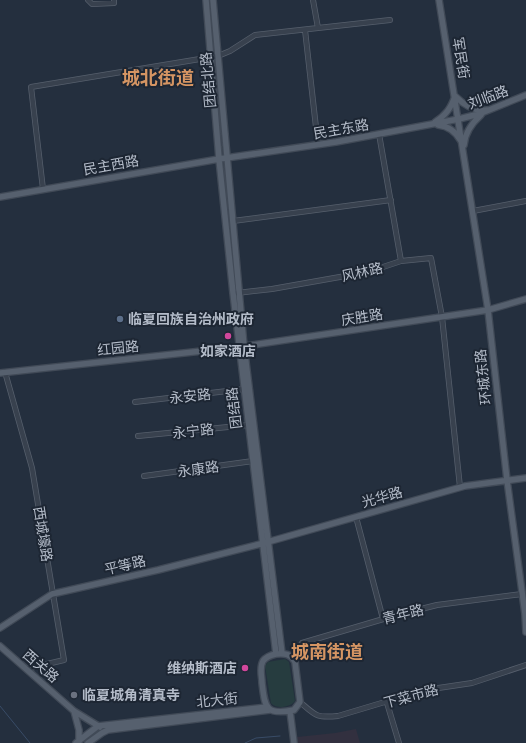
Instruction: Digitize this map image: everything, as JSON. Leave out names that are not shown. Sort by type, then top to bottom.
[{"type":"main road","name":"团结北路","points":[[206,0],[219,159]]},
{"type":"main road","name":"团结北路","points":[[213,0],[227,158]]},
{"type":"main road","name":"军民街","points":[[439,0],[459,119]]},
{"type":"main road","name":"刘临路","points":[[459,119],[479,114],[526,95]]},
{"type":"main road","points":[[455,96],[462,104],[472,109],[483,110],[493,108]]},
{"type":"main road","points":[[432,124],[443,118],[451,108],[455,96]]},
{"type":"main road","points":[[464,153],[464,141],[468,130],[474,121],[483,113],[493,108]]},
{"type":"main road","name":"民主东路","points":[[227,158],[318,145],[459,119]]},
{"type":"main road","name":"环城东路","points":[[459,119],[488,310],[526,632]]},
{"type":"main road","points":[[432,124],[441,125],[458,135],[462,143],[464,153]]},
{"type":"main road","name":"民主西路","points":[[0,197],[227,158]]},
{"type":"main road","name":"团结路","points":[[227,158],[240,293],[244,389],[253,462],[266,542]]},
{"type":"main road","name":"团结路","points":[[219,159],[233,294],[242,347],[279,654]]},
{"type":"main road","name":"庆胜路","points":[[242,347],[488,310],[526,299]]},
{"type":"main road","name":"红园路","points":[[2,372],[242,347]]},
{"type":"main road","name":"光华路","points":[[266,542],[460,487],[526,478]]},
{"type":"main road","name":"平等路","points":[[0,628],[52,594],[158,570],[266,542]]},
{"type":"main road","name":"西关路","points":[[0,646],[74,711],[98,726],[108,730]]},
{"type":"main road","points":[[279,654],[286,654],[293,658],[295,662],[300,702],[294,710],[288,712],[276,712],[265,704],[261,668],[263,660],[270,656],[279,654]]},
{"type":"main road","name":"北大街","points":[[98,726],[269,708]]},
{"type":"main road","name":"北大街","points":[[108,730],[269,708]]},
{"type":"main road","points":[[74,711],[78,730],[78,742]]},
{"type":"main road","points":[[288,712],[291,743]]},
{"type":"main road","points":[[288,712],[294,743]]},
{"type":"main road","points":[[78,742],[98,726]]},
{"type":"main road","points":[[88,743],[102,732],[108,730]]},
{"type":"street","points":[[88,0],[92,4],[114,3],[114,0]]},
{"type":"street","points":[[313,0],[318,28]]},
{"type":"street","points":[[42,189],[31,87],[218,56],[230,51],[255,35],[390,20]]},
{"type":"street","points":[[304,30],[318,145]]},
{"type":"street","points":[[379,134],[401,261]]},
{"type":"street","points":[[233,221],[390,200]]},
{"type":"street","points":[[473,212],[526,201]]},
{"type":"street","name":"风林路","points":[[233,294],[272,289],[368,272],[401,261],[431,258],[442,317]]},
{"type":"street","points":[[442,317],[460,487]]},
{"type":"street","name":"西城壕路","points":[[2,372],[32,468],[64,660],[26,669]]},
{"type":"street","name":"永安路","points":[[135,402],[244,389]]},
{"type":"street","name":"永宁路","points":[[138,436],[248,425]]},
{"type":"street","name":"永康路","points":[[144,476],[253,462]]},
{"type":"street","points":[[356,517],[383,619]]},
{"type":"street","name":"青年路","points":[[293,658],[302,643],[383,619],[437,606],[522,594]]},
{"type":"street","name":"下菜市路","points":[[300,702],[317,716],[338,716],[425,690],[472,683],[526,665]]},
{"type":"street","points":[[387,702],[399,743]]},
{"type":"shaded area","points":[[356,729],[360,743],[298,743],[297,737]]},
{"type":"green space","points":[[285,659],[289,662],[295,701],[290,705],[280,707],[271,703],[265,666],[268,662]]},
{"type":"waterway","points":[[0,706],[30,743]]},
{"type":"waterway","points":[[245,743],[256,738],[280,736]]},
{"type":"place","name":"临夏回族自治州政府","points":[[120,319]]},
{"type":"place","name":"如家酒店","points":[[228,336]]},
{"type":"place","name":"维纳斯酒店","points":[[245,668]]},
{"type":"place","name":"临夏城角清真寺","points":[[74,695]]},
{"type":"district","name":"城北街道","points":[[158,78]]},
{"type":"district","name":"城南街道","points":[[327,652]]}]
